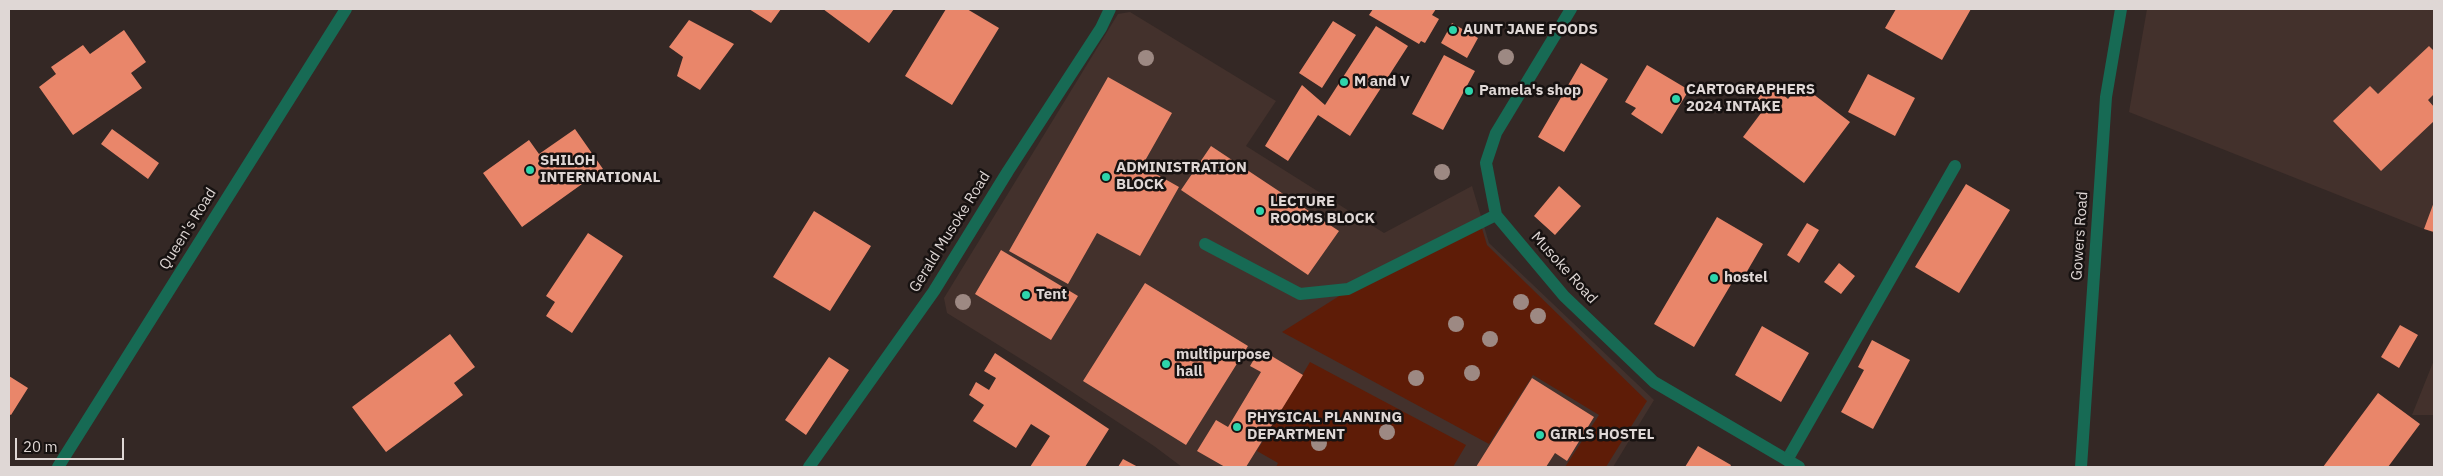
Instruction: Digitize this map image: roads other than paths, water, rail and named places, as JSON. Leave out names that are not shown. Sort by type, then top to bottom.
[{"type":"street","name":"Queen's Road","points":[[58,467],[346,9]]},
{"type":"street","name":"Gerald Musoke Road","points":[[809,467],[934,291],[1008,171],[1101,28],[1110,9]]},
{"type":"street","name":"Musoke Road","points":[[1571,9],[1496,133],[1486,163],[1496,216],[1564,296],[1654,382],[1799,467]]},
{"type":"street","name":"Gowers Road","points":[[2081,467],[2106,97],[2121,9]]},
{"type":"street","points":[[1787,460],[1955,166]]},
{"type":"street","points":[[1205,244],[1300,294],[1348,289],[1496,216]]},
{"type":"place","name":"AUNT JANE FOODS","points":[[1453,30]]},
{"type":"place","name":"M and V","points":[[1344,82]]},
{"type":"place","name":"Pamela's shop","points":[[1469,91]]},
{"type":"place","name":"CARTOGRAPHERS 2024 INTAKE","points":[[1676,99]]},
{"type":"place","name":"SHILOH INTERNATIONAL","points":[[530,170]]},
{"type":"place","name":"ADMINISTRATION BLOCK","points":[[1106,177]]},
{"type":"place","name":"LECTURE ROOMS BLOCK","points":[[1260,211]]},
{"type":"place","name":"hostel","points":[[1714,278]]},
{"type":"place","name":"Tent","points":[[1026,295]]},
{"type":"place","name":"multipurpose hall","points":[[1166,364]]},
{"type":"place","name":"PHYSICAL PLANNING DEPARTMENT","points":[[1237,427]]},
{"type":"place","name":"GIRLS HOSTEL","points":[[1540,435]]}]
